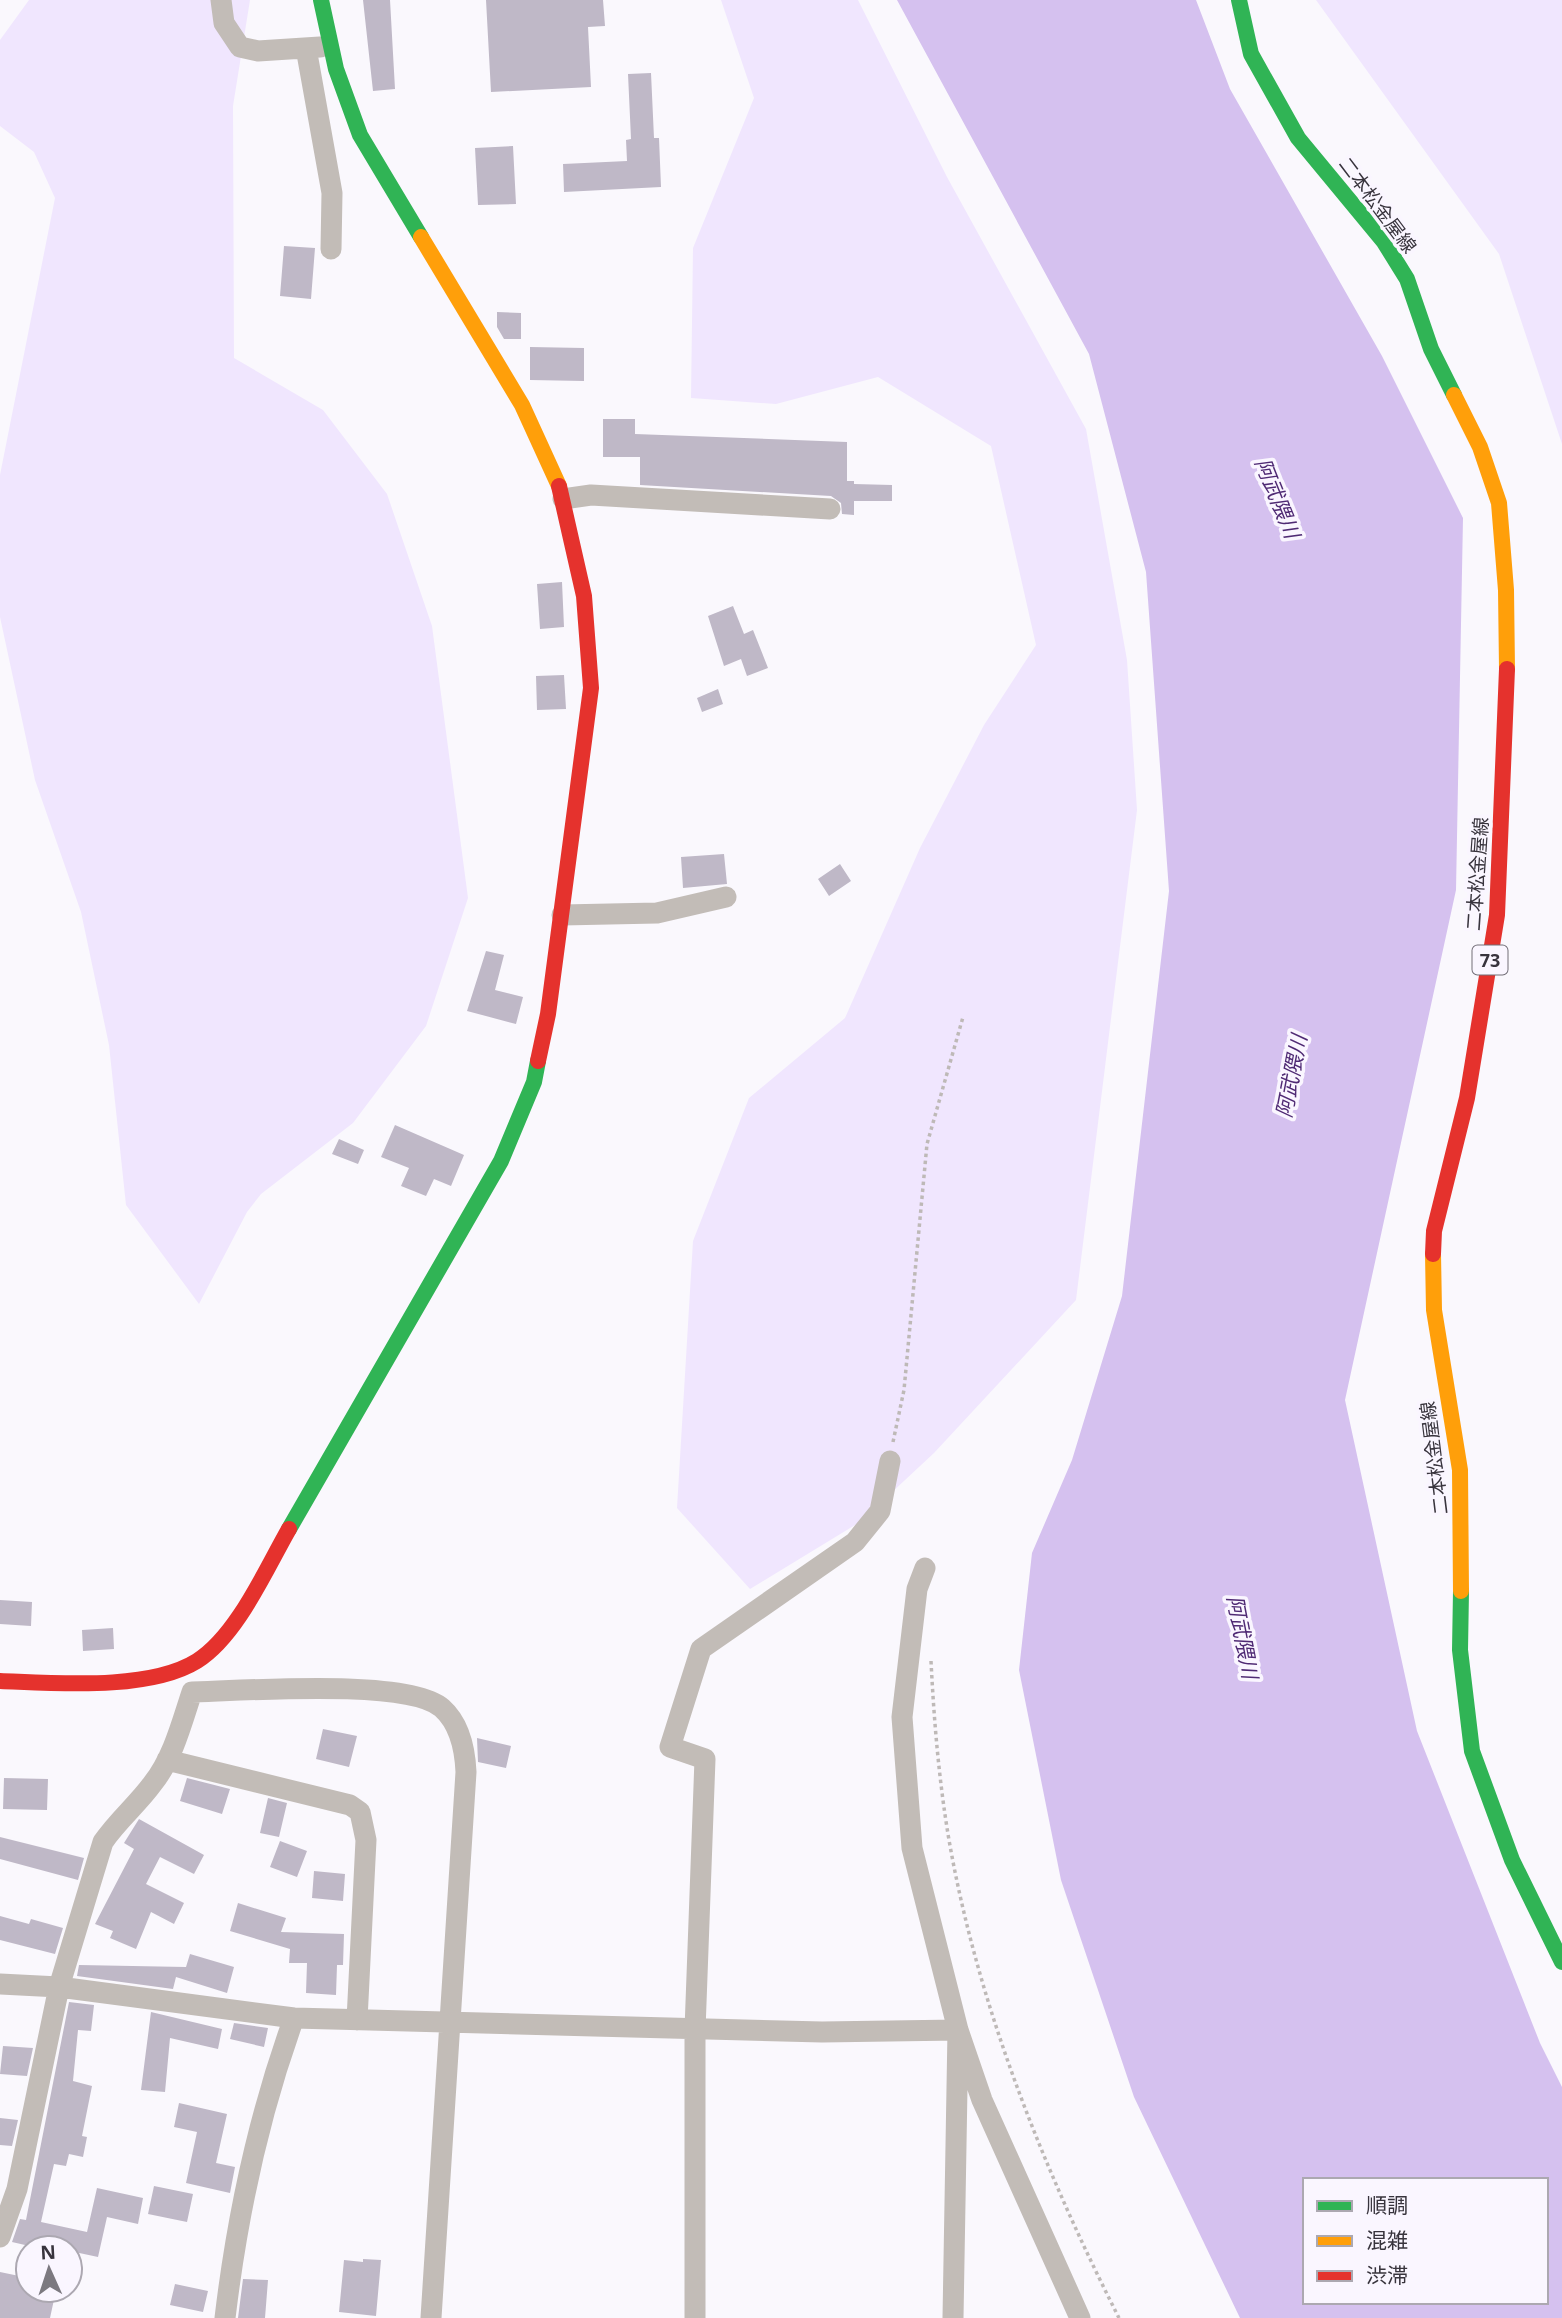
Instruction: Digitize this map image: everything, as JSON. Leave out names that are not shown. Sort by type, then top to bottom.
[{"type":"main road","points":[[0,1681],[142,1678],[180,1670],[207,1651],[241,1610],[501,1161],[516,1130],[542,1053],[591,688],[584,596],[563,499],[553,468],[522,405],[360,135],[339,87],[321,0]]},
{"type":"main road","name":"二本松金屋線","points":[[1239,0],[1251,54],[1298,138],[1384,242],[1408,279],[1431,349],[1480,447],[1499,503],[1506,590],[1507,712],[1497,915],[1467,1098],[1434,1231],[1432,1278],[1434,1310],[1460,1470],[1460,1650],[1472,1751],[1512,1860],[1562,1962]]},
{"type":"main road","points":[[180,1670],[192,1692]]},
{"type":"street","points":[[221,0],[224,23],[230,36],[240,47],[258,51],[329,46]]},
{"type":"street","points":[[306,48],[332,193],[331,248]]},
{"type":"street","points":[[563,499],[591,495],[830,509]]},
{"type":"street","points":[[562,915],[657,913],[726,897]]},
{"type":"street","points":[[695,2318],[695,2029],[705,1759],[670,1747],[701,1648],[855,1542],[880,1511],[890,1461]]},
{"type":"street","points":[[925,1568],[918,1589],[902,1717],[912,1848],[958,2029],[982,2100],[1080,2318]]},
{"type":"street","points":[[0,2237],[17,2189],[59,1987],[103,1842],[117,1822],[154,1783],[167,1760],[192,1692],[327,1690],[398,1693],[423,1697],[442,1708],[453,1723],[465,1755],[466,1803],[431,2318]]},
{"type":"street","points":[[167,1760],[350,1805],[360,1812],[366,1840],[357,2020]]},
{"type":"street","points":[[0,1984],[59,1987],[294,2018],[695,2029],[958,2029]]},
{"type":"street","points":[[225,2318],[234,2245],[244,2197],[294,2018]]},
{"type":"street","points":[[953,2318],[958,2029]]},
{"type":"path","points":[[890,1461],[904,1390],[927,1144],[963,1017]]},
{"type":"path","points":[[930,1659],[935,1738],[949,1841],[993,2018],[1093,2267],[1119,2318]]},
{"type":"shaded area","points":[[29,0],[250,0],[233,106],[234,358],[323,410],[387,494],[432,626],[468,898],[426,1026],[353,1123],[261,1194],[247,1212],[199,1304],[126,1205],[109,1045],[81,912],[35,780],[0,617],[0,475],[55,198],[34,152],[0,126],[0,40]]},
{"type":"shaded area","points":[[721,0],[858,0],[947,177],[1086,429],[1127,660],[1137,810],[1076,1300],[934,1453],[860,1522],[750,1589],[677,1508],[693,1241],[749,1098],[845,1018],[920,848],[984,725],[1036,645],[991,446],[878,377],[776,404],[691,398],[693,248],[754,98]]},
{"type":"shaded area","points":[[1316,0],[1562,0],[1562,444],[1499,254]]},
{"type":"water","name":"阿武隈川","points":[[897,0],[1196,0],[1230,89],[1382,356],[1463,518],[1456,890],[1345,1400],[1417,1731],[1540,2043],[1562,2087],[1562,2318],[1240,2318],[1134,2097],[1061,1880],[1019,1670],[1032,1553],[1072,1460],[1122,1296],[1169,891],[1146,572],[1089,354]]},
{"type":"building","points":[[363,0],[390,0],[395,89],[373,91]]},
{"type":"building","points":[[486,0],[603,0],[605,26],[588,27],[591,87],[491,92]]},
{"type":"building","points":[[651,73],[654,138],[659,138],[661,187],[564,192],[563,164],[627,161],[626,140],[631,139],[628,74]]},
{"type":"building","points":[[513,146],[516,204],[478,205],[475,148]]},
{"type":"building","points":[[284,246],[315,248],[311,299],[280,296]]},
{"type":"building","points":[[497,312],[521,313],[521,339],[504,339],[497,327]]},
{"type":"building","points":[[530,347],[584,348],[584,381],[530,380]]},
{"type":"building","points":[[603,419],[635,419],[635,434],[847,442],[847,481],[854,481],[854,484],[892,485],[892,501],[854,501],[854,515],[842,514],[841,503],[831,496],[640,485],[640,457],[603,457]]},
{"type":"building","points":[[562,582],[564,627],[540,629],[537,584]]},
{"type":"building","points":[[733,606],[744,634],[753,630],[768,668],[747,676],[741,659],[724,666],[708,616]]},
{"type":"building","points":[[564,675],[566,709],[537,710],[536,676]]},
{"type":"building","points":[[718,689],[723,704],[702,712],[697,698]]},
{"type":"building","points":[[724,854],[727,884],[683,888],[681,857]]},
{"type":"building","points":[[840,864],[851,881],[829,896],[818,879]]},
{"type":"building","points":[[486,951],[504,955],[495,990],[523,997],[516,1024],[467,1011]]},
{"type":"building","points":[[395,1125],[464,1155],[451,1186],[434,1179],[426,1196],[401,1186],[409,1168],[381,1157]]},
{"type":"building","points":[[339,1139],[364,1150],[358,1164],[332,1154]]},
{"type":"building","points":[[0,1600],[32,1602],[31,1626],[0,1624]]},
{"type":"building","points":[[113,1628],[114,1649],[83,1651],[82,1630]]},
{"type":"building","points":[[323,1729],[357,1736],[349,1767],[316,1759]]},
{"type":"building","points":[[477,1738],[511,1746],[506,1768],[478,1762]]},
{"type":"building","points":[[4,1778],[48,1779],[47,1810],[3,1809]]},
{"type":"building","points":[[187,1778],[230,1789],[222,1814],[180,1801]]},
{"type":"building","points":[[268,1798],[287,1803],[279,1837],[260,1833]]},
{"type":"building","points":[[139,1819],[204,1855],[194,1874],[160,1857],[146,1884],[184,1903],[174,1924],[151,1912],[136,1949],[110,1938],[113,1931],[95,1924],[134,1849],[124,1843]]},
{"type":"building","points":[[0,1837],[84,1858],[78,1880],[0,1859]]},
{"type":"building","points":[[280,1841],[307,1851],[297,1877],[270,1867]]},
{"type":"building","points":[[314,1871],[345,1874],[343,1901],[312,1898]]},
{"type":"building","points":[[238,1903],[286,1918],[281,1932],[344,1934],[343,1965],[337,1965],[336,1995],[306,1993],[307,1963],[289,1963],[290,1949],[230,1931]]},
{"type":"building","points":[[0,1916],[29,1924],[31,1919],[63,1928],[55,1954],[0,1940]]},
{"type":"building","points":[[190,1954],[234,1967],[227,1993],[176,1977],[173,1989],[77,1976],[79,1965],[186,1967]]},
{"type":"building","points":[[69,2002],[94,2005],[91,2031],[78,2030],[73,2081],[92,2086],[82,2136],[87,2137],[83,2157],[69,2154],[66,2166],[54,2164],[41,2222],[87,2232],[97,2188],[143,2198],[138,2224],[107,2217],[98,2257],[84,2254],[84,2234],[15,2234],[20,2219],[26,2220]]},
{"type":"building","points":[[151,2012],[222,2029],[218,2049],[170,2038],[165,2092],[141,2090]]},
{"type":"building","points":[[234,2023],[268,2028],[264,2047],[230,2039]]},
{"type":"building","points":[[3,2046],[33,2048],[27,2076],[0,2074]]},
{"type":"building","points":[[179,2103],[227,2114],[216,2163],[235,2167],[230,2193],[186,2183],[197,2132],[174,2127]]},
{"type":"building","points":[[0,2118],[18,2120],[12,2146],[0,2145]]},
{"type":"building","points":[[154,2186],[193,2194],[187,2222],[148,2214]]},
{"type":"building","points":[[363,2259],[381,2260],[376,2316],[339,2312],[344,2260],[363,2262]]},
{"type":"building","points":[[0,2272],[14,2275],[14,2304],[53,2304],[50,2318],[0,2318]]},
{"type":"building","points":[[243,2279],[268,2280],[265,2318],[238,2318]]},
{"type":"building","points":[[175,2284],[208,2291],[203,2312],[170,2305]]},
{"type":"traffic: fast","points":[[321,0],[336,69],[360,135],[421,237]]},
{"type":"traffic: fast","points":[[1239,0],[1251,54],[1298,138],[1384,242],[1407,279],[1431,349],[1454,395]]},
{"type":"traffic: fast","points":[[289,1529],[501,1161],[534,1082],[538,1061]]},
{"type":"traffic: fast","points":[[1461,1591],[1460,1650],[1472,1751],[1512,1860],[1562,1962]]},
{"type":"traffic: slow","points":[[421,237],[522,405],[559,486]]},
{"type":"traffic: slow","points":[[1454,395],[1480,447],[1499,503],[1506,590],[1507,669]]},
{"type":"traffic: slow","points":[[1433,1254],[1434,1310],[1460,1470],[1461,1591]]},
{"type":"traffic: jam","points":[[538,1061],[548,1014],[591,688],[584,596],[559,486]]},
{"type":"traffic: jam","points":[[1433,1254],[1434,1231],[1467,1098],[1497,915],[1507,669]]},
{"type":"traffic: jam","points":[[0,1681],[128,1681],[177,1671],[197,1661],[211,1650],[238,1619],[289,1529]]}]
